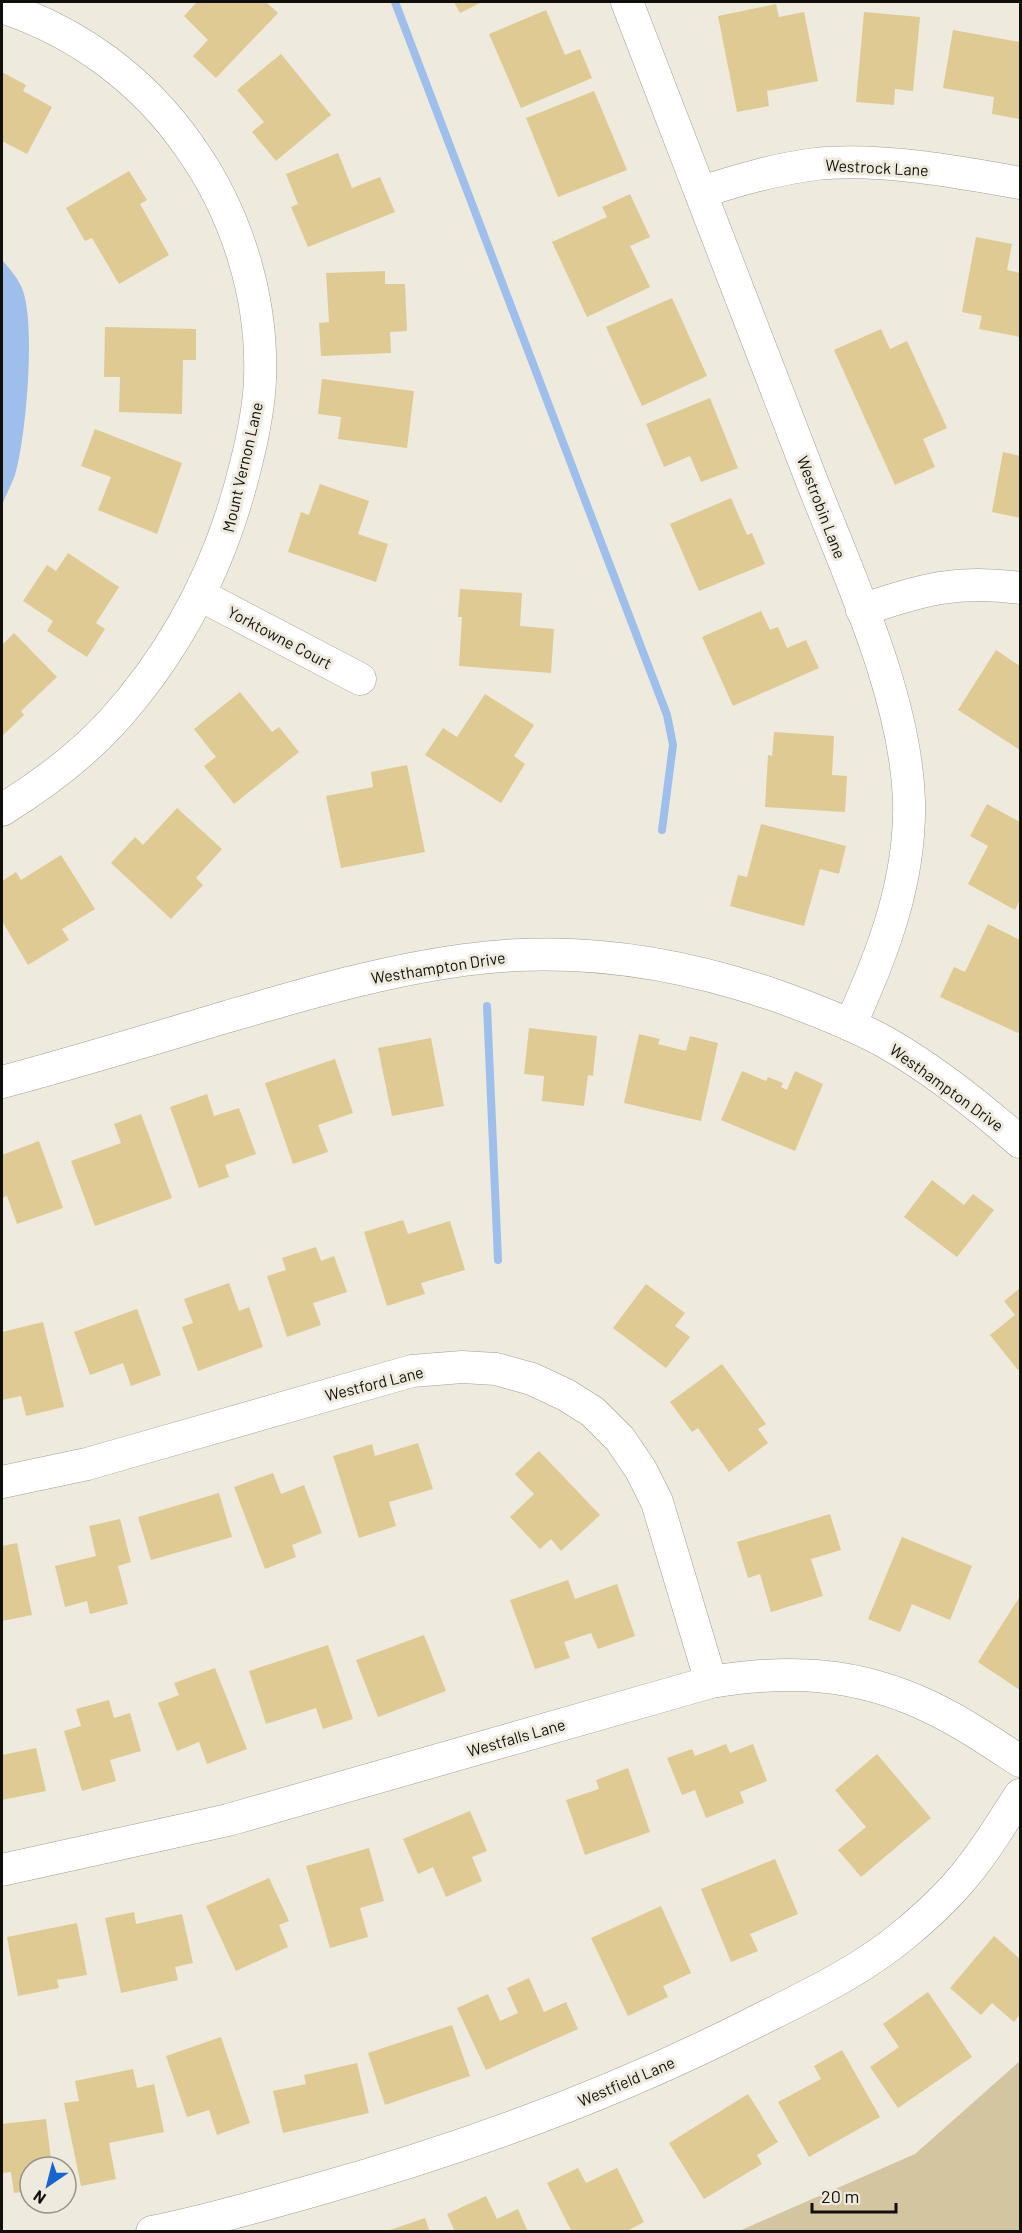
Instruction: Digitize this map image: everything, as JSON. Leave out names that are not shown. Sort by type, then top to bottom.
[{"type":"street","name":"Westrobin Lane","points":[[627,2],[862,610],[897,719],[906,773],[909,824],[905,870],[892,921],[873,973],[850,1025]]},
{"type":"street","name":"Mount Vernon Lane","points":[[2,7],[44,23],[108,62],[168,118],[201,162],[217,190],[239,244],[253,294],[260,380],[254,428],[232,518],[216,561],[185,622],[150,675],[111,722],[67,764],[2,810]]},
{"type":"street","name":"Westrock Lane","points":[[701,192],[754,175],[818,164],[842,163],[893,165],[1020,183]]},
{"type":"street","points":[[862,610],[921,591],[944,587],[973,585],[1020,588]]},
{"type":"street","name":"Yorktowne Court","points":[[200,595],[360,679]]},
{"type":"street","name":"Westhampton Drive","points":[[2,1082],[304,994],[372,977],[465,959],[512,955],[595,955],[660,963],[730,980],[850,1025],[885,1042],[922,1065],[990,1116],[1020,1142]]},
{"type":"street","name":"Westford Lane","points":[[2,1482],[87,1464],[412,1371],[462,1367],[496,1369],[532,1378],[593,1412],[620,1439],[641,1470],[657,1502],[711,1682]]},
{"type":"street","name":"Westfalls Lane","points":[[2,1870],[228,1820],[711,1682],[754,1675],[817,1676],[854,1681],[895,1692],[966,1726],[1020,1761]]},
{"type":"street","name":"Westfield Lane","points":[[152,2232],[270,2203],[411,2162],[506,2129],[601,2092],[737,2031],[840,1979],[905,1934],[959,1882],[980,1856],[1020,1795]]},
{"type":"shaded area","points":[[1020,2061],[1020,2231],[739,2231],[915,2154]]},
{"type":"water","points":[[2,260],[21,286],[26,302],[29,351],[26,408],[19,458],[15,475],[2,505]]},
{"type":"building","points":[[197,2],[266,2],[278,13],[216,78],[193,56],[208,40],[184,16]]},
{"type":"building","points":[[454,2],[482,2],[460,13]]},
{"type":"building","points":[[776,4],[779,17],[804,12],[818,81],[767,91],[769,106],[737,112],[718,16]]},
{"type":"building","points":[[546,10],[565,55],[580,49],[592,78],[521,108],[489,34]]},
{"type":"building","points":[[864,12],[920,17],[913,91],[895,89],[894,105],[856,102]]},
{"type":"building","points":[[953,30],[1020,42],[1020,119],[992,114],[994,97],[943,88]]},
{"type":"building","points":[[281,54],[331,115],[276,161],[252,132],[264,122],[237,90]]},
{"type":"building","points":[[2,72],[26,85],[23,91],[52,107],[27,154],[2,141]]},
{"type":"building","points":[[594,91],[627,170],[558,197],[526,118]]},
{"type":"building","points":[[338,153],[352,188],[380,177],[395,212],[308,247],[291,207],[298,204],[286,174]]},
{"type":"building","points":[[129,171],[147,200],[140,204],[169,255],[119,284],[92,238],[85,241],[66,208]]},
{"type":"building","points":[[630,194],[650,237],[630,246],[650,287],[587,317],[552,242],[607,217],[602,207]]},
{"type":"building","points":[[976,237],[1012,244],[1007,270],[1020,273],[1020,337],[979,329],[982,316],[962,312]]},
{"type":"building","points":[[385,271],[385,284],[405,284],[407,331],[390,332],[391,353],[321,356],[319,323],[329,322],[326,273]]},
{"type":"building","points":[[672,298],[707,376],[642,406],[606,327]]},
{"type":"building","points":[[105,327],[196,329],[196,360],[183,360],[182,414],[119,412],[120,377],[104,377]]},
{"type":"building","points":[[881,329],[890,349],[907,341],[947,428],[923,439],[935,467],[895,485],[834,350]]},
{"type":"building","points":[[322,379],[414,391],[407,448],[338,439],[341,417],[318,414]]},
{"type":"building","points":[[710,398],[738,468],[701,482],[690,456],[664,467],[646,424]]},
{"type":"building","points":[[95,429],[182,463],[157,534],[98,510],[111,477],[81,466]]},
{"type":"building","points":[[1003,452],[1020,456],[1020,518],[992,512]]},
{"type":"building","points":[[320,484],[369,501],[358,534],[388,544],[376,582],[288,552],[301,512],[309,515]]},
{"type":"building","points":[[731,498],[747,535],[752,533],[765,564],[699,591],[670,524]]},
{"type":"building","points":[[68,553],[119,587],[96,623],[105,629],[87,657],[47,631],[53,621],[23,601],[47,565],[56,571]]},
{"type":"building","points":[[460,589],[522,593],[520,626],[554,629],[551,673],[459,666],[462,617],[458,617]]},
{"type":"building","points":[[761,611],[770,630],[778,627],[787,648],[806,640],[819,668],[733,706],[702,637]]},
{"type":"building","points":[[14,633],[57,677],[21,711],[24,715],[2,736],[2,645]]},
{"type":"building","points":[[996,650],[1020,666],[1020,750],[958,710]]},
{"type":"building","points":[[240,692],[272,732],[279,727],[299,752],[234,804],[204,766],[216,757],[194,729]]},
{"type":"building","points":[[485,694],[534,725],[514,756],[525,764],[501,803],[425,755],[443,728],[457,737]]},
{"type":"building","points":[[774,732],[834,736],[832,775],[847,776],[845,812],[765,807],[768,755],[772,756]]},
{"type":"building","points":[[407,765],[425,852],[341,868],[326,796],[373,787],[371,772]]},
{"type":"building","points":[[987,804],[1020,822],[1020,899],[1015,910],[968,884],[988,846],[970,836]]},
{"type":"building","points":[[177,808],[222,849],[196,878],[203,885],[171,919],[111,863],[135,837],[143,845]]},
{"type":"building","points":[[761,824],[846,846],[839,874],[820,869],[804,926],[730,906],[738,875],[747,877]]},
{"type":"building","points":[[61,855],[95,909],[62,929],[69,940],[28,965],[2,921],[2,881],[16,872],[21,880]]},
{"type":"building","points":[[988,924],[1020,940],[1020,1027],[1018,1033],[940,997],[954,967],[965,972]]},
{"type":"building","points":[[529,1028],[597,1036],[593,1076],[588,1075],[584,1106],[542,1101],[544,1076],[524,1074]]},
{"type":"building","points":[[639,1034],[660,1039],[658,1044],[686,1051],[690,1036],[718,1043],[701,1121],[624,1103]]},
{"type":"building","points":[[431,1038],[444,1106],[392,1116],[378,1048]]},
{"type":"building","points":[[335,1059],[353,1113],[318,1125],[328,1152],[293,1164],[265,1083]]},
{"type":"building","points":[[742,1071],[766,1081],[768,1077],[783,1083],[781,1087],[787,1090],[795,1071],[823,1084],[795,1151],[721,1120]]},
{"type":"building","points":[[207,1094],[214,1116],[239,1108],[256,1154],[225,1165],[229,1177],[199,1188],[170,1107]]},
{"type":"building","points":[[141,1114],[172,1198],[95,1226],[71,1161],[121,1143],[114,1124]]},
{"type":"building","points":[[39,1141],[63,1208],[17,1224],[7,1196],[2,1198],[2,1155]]},
{"type":"building","points":[[932,1180],[964,1205],[973,1194],[994,1210],[957,1257],[904,1217]]},
{"type":"building","points":[[403,1220],[408,1234],[450,1221],[465,1270],[421,1283],[425,1294],[387,1306],[364,1232]]},
{"type":"building","points":[[316,1247],[321,1261],[334,1256],[347,1292],[313,1303],[321,1325],[287,1337],[267,1276],[286,1270],[282,1258]]},
{"type":"building","points":[[229,1283],[239,1311],[249,1307],[263,1347],[198,1371],[182,1327],[193,1323],[184,1299]]},
{"type":"building","points":[[646,1284],[685,1313],[675,1326],[690,1337],[666,1368],[613,1328]]},
{"type":"building","points":[[1020,1288],[1020,1367],[1018,1370],[990,1335],[1015,1315],[1004,1301]]},
{"type":"building","points":[[137,1309],[161,1375],[131,1386],[123,1363],[90,1375],[74,1332]]},
{"type":"building","points":[[43,1322],[64,1407],[26,1416],[21,1396],[2,1400],[2,1332]]},
{"type":"building","points":[[722,1364],[766,1424],[758,1429],[768,1443],[729,1472],[698,1428],[692,1432],[670,1402]]},
{"type":"building","points":[[418,1443],[433,1489],[389,1502],[396,1526],[359,1538],[333,1456],[372,1444],[375,1456]]},
{"type":"building","points":[[539,1451],[600,1515],[561,1551],[551,1539],[540,1549],[510,1517],[534,1494],[515,1474]]},
{"type":"building","points":[[273,1473],[281,1494],[304,1485],[322,1533],[292,1545],[296,1557],[265,1569],[234,1487]]},
{"type":"building","points":[[219,1493],[232,1537],[151,1560],[138,1517]]},
{"type":"building","points":[[830,1514],[841,1550],[811,1559],[823,1596],[771,1612],[760,1574],[748,1578],[737,1542]]},
{"type":"building","points":[[120,1519],[131,1562],[118,1566],[128,1604],[90,1614],[87,1601],[65,1607],[55,1566],[96,1556],[89,1526]]},
{"type":"building","points":[[902,1537],[972,1566],[950,1620],[912,1604],[900,1632],[868,1619]]},
{"type":"building","points":[[17,1543],[32,1615],[2,1621],[2,1546]]},
{"type":"building","points":[[568,1580],[575,1599],[617,1584],[635,1636],[598,1649],[591,1633],[564,1642],[570,1658],[535,1669],[510,1600]]},
{"type":"building","points":[[1020,1596],[1020,1690],[978,1662]]},
{"type":"building","points":[[424,1635],[446,1691],[378,1717],[356,1660]]},
{"type":"building","points":[[328,1645],[353,1719],[323,1729],[316,1708],[266,1724],[249,1671]]},
{"type":"building","points":[[215,1668],[247,1749],[207,1764],[199,1742],[177,1751],[158,1703],[179,1695],[174,1683]]},
{"type":"building","points":[[109,1700],[114,1718],[130,1713],[141,1751],[110,1760],[116,1781],[82,1791],[64,1731],[81,1726],[76,1709]]},
{"type":"building","points":[[726,1744],[730,1753],[753,1744],[767,1781],[740,1792],[744,1803],[706,1818],[695,1790],[682,1795],[667,1758],[692,1749],[695,1756]]},
{"type":"building","points":[[36,1748],[46,1791],[2,1800],[2,1755]]},
{"type":"building","points":[[877,1754],[931,1818],[861,1877],[838,1850],[866,1827],[835,1790]]},
{"type":"building","points":[[628,1768],[650,1832],[585,1855],[566,1800],[599,1789],[596,1780]]},
{"type":"building","points":[[470,1811],[487,1851],[472,1857],[482,1881],[446,1897],[433,1867],[418,1874],[403,1839]]},
{"type":"building","points":[[369,1848],[384,1901],[360,1908],[368,1937],[330,1948],[306,1866]]},
{"type":"building","points":[[775,1859],[798,1914],[750,1934],[758,1951],[731,1962],[701,1889]]},
{"type":"building","points":[[269,1878],[289,1921],[279,1925],[288,1947],[236,1971],[206,1906]]},
{"type":"building","points":[[661,1906],[691,1973],[663,1986],[668,1997],[628,2016],[591,1938]]},
{"type":"building","points":[[134,1912],[136,1924],[182,1914],[193,1963],[175,1967],[178,1980],[121,1993],[105,1918]]},
{"type":"building","points":[[77,1923],[87,1975],[57,1980],[59,1988],[18,1996],[7,1937]]},
{"type":"building","points":[[994,1936],[1020,1959],[1020,2014],[1014,2022],[992,2003],[981,2015],[950,1988]]},
{"type":"building","points":[[529,1978],[544,2012],[566,2002],[578,2029],[486,2070],[457,2008],[488,1994],[500,2021],[518,2013],[507,1988]]},
{"type":"building","points":[[928,1992],[972,2057],[898,2108],[870,2067],[899,2047],[883,2024]]},
{"type":"building","points":[[452,2025],[470,2076],[385,2105],[368,2053]]},
{"type":"building","points":[[221,2037],[250,2123],[217,2135],[209,2110],[187,2117],[166,2056]]},
{"type":"building","points":[[842,2050],[880,2117],[809,2157],[778,2102],[821,2079],[814,2066]]},
{"type":"building","points":[[357,2063],[369,2113],[283,2133],[273,2091],[306,2084],[304,2075]]},
{"type":"building","points":[[133,2069],[137,2088],[154,2084],[164,2132],[109,2143],[116,2179],[81,2186],[78,2155],[75,2155],[64,2103],[79,2101],[75,2081]]},
{"type":"building","points":[[748,2094],[778,2142],[757,2155],[762,2164],[704,2199],[669,2143]]},
{"type":"building","points":[[46,2119],[50,2155],[18,2155],[18,2192],[14,2193],[11,2172],[2,2173],[2,2124]]},
{"type":"building","points":[[578,2168],[586,2183],[617,2168],[644,2222],[625,2232],[572,2232],[547,2183]]},
{"type":"building","points":[[486,2196],[497,2219],[518,2209],[528,2232],[455,2232],[447,2214]]},
{"type":"building","points":[[425,2218],[430,2232],[387,2232],[387,2231]]},
{"type":"waterway","points":[[395,2],[667,715],[673,745],[662,830]]},
{"type":"waterway","points":[[487,1006],[498,1260]]}]
